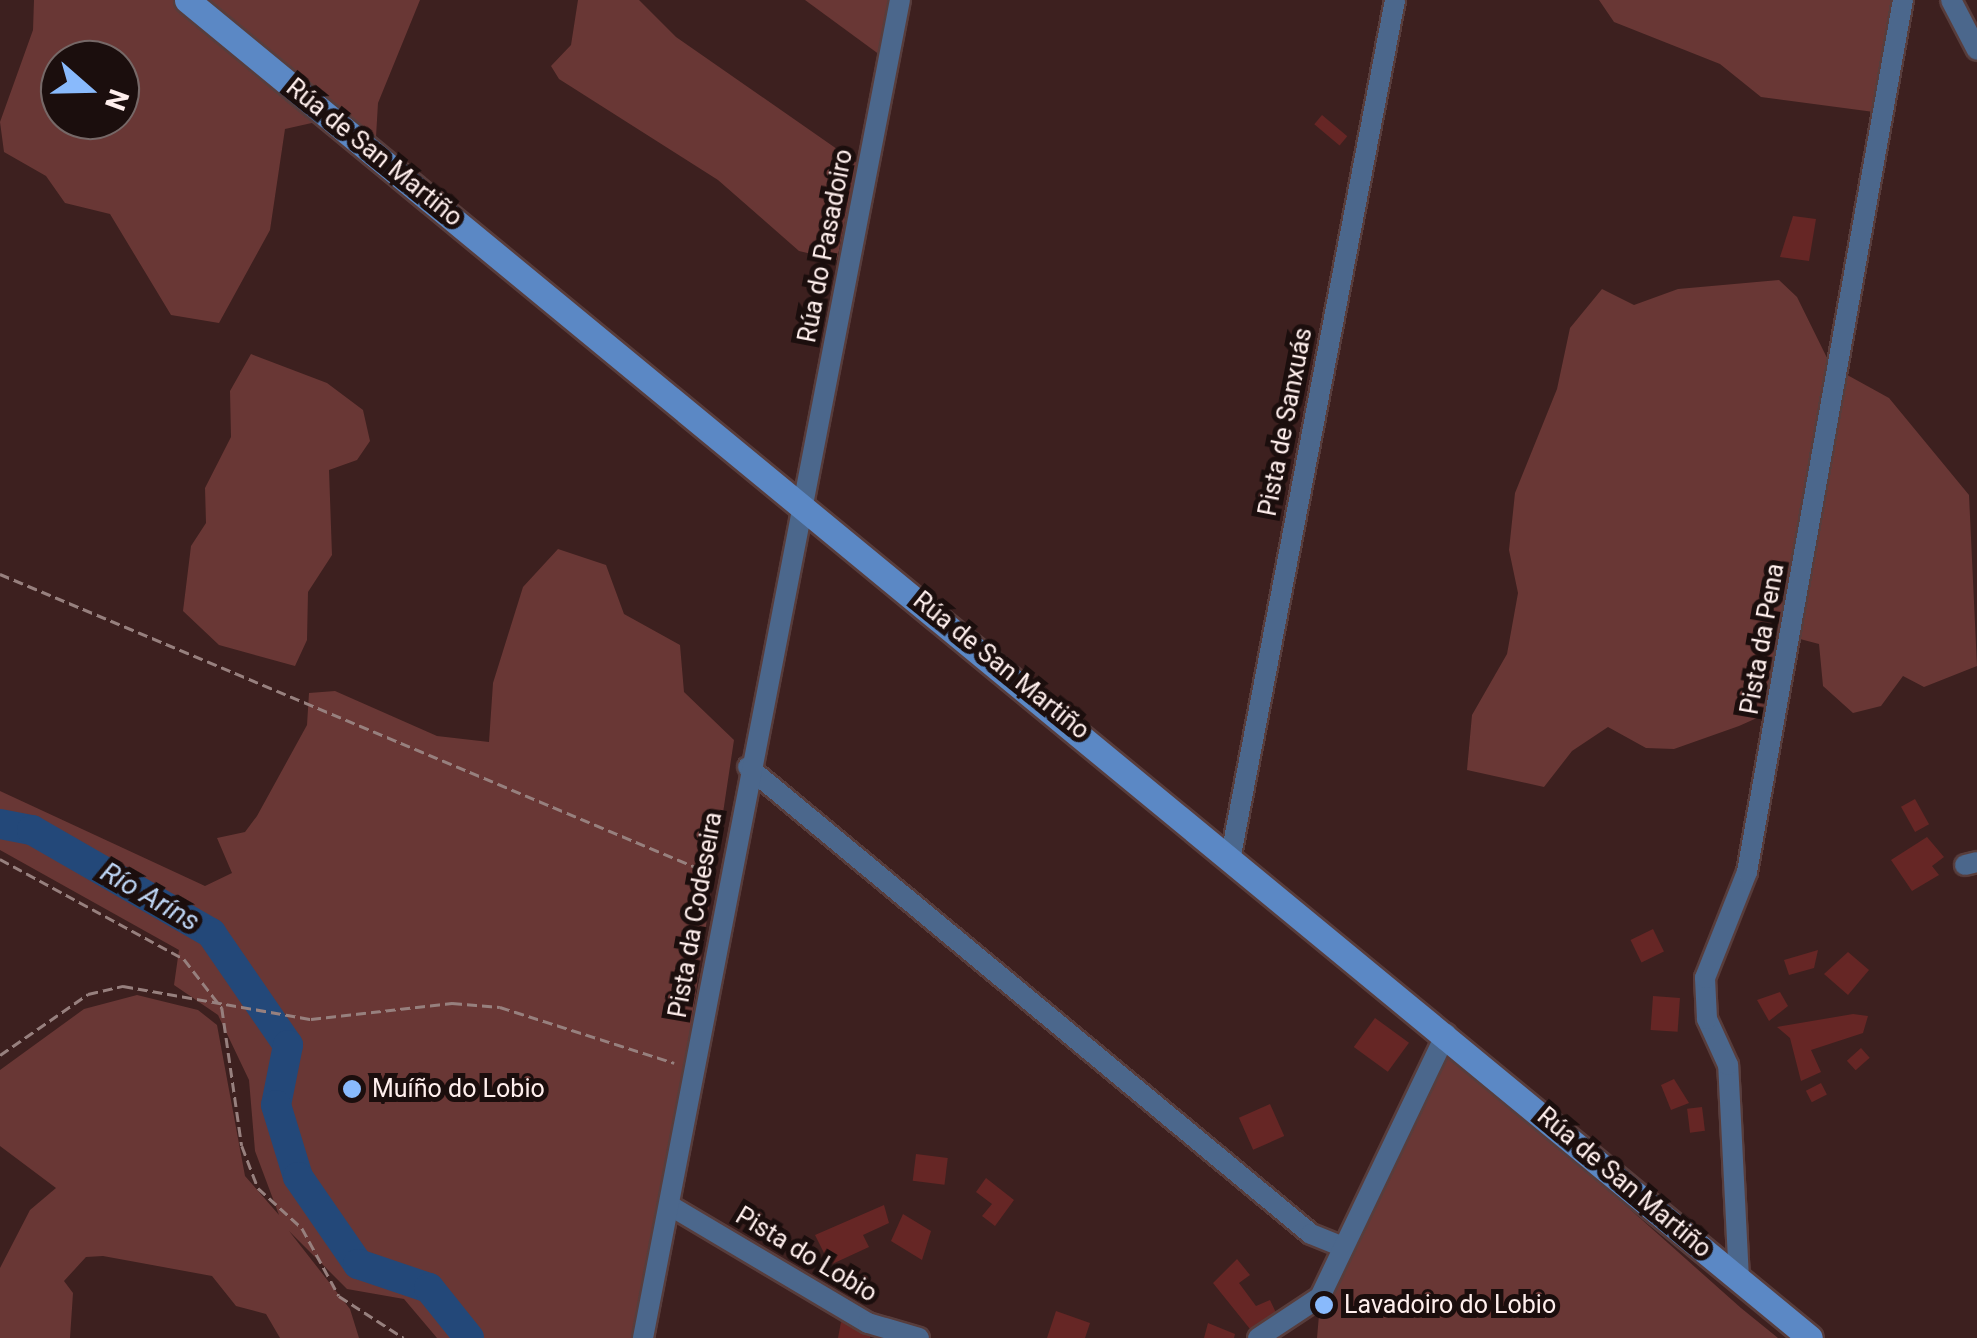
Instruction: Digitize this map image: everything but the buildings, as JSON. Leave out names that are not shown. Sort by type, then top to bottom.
[{"type":"street","name":"Rúa de San Martiño","points":[[186,0],[1231,855],[1810,1338]]},
{"type":"street","name":"Rúa do Pasadoiro","points":[[799,500],[900,0]]},
{"type":"street","name":"Pista de Sanxuás","points":[[1231,855],[1395,0]]},
{"type":"street","name":"Pista da Pena","points":[[1739,1279],[1728,1065],[1707,1019],[1705,978],[1746,872],[1903,0]]},
{"type":"street","points":[[1951,0],[1977,50]]},
{"type":"street","name":"Pista da Codeseira","points":[[643,1338],[799,500]]},
{"type":"street","points":[[748,767],[1311,1234],[1340,1246]]},
{"type":"street","points":[[1258,1338],[1310,1308],[1446,1034]]},
{"type":"street","name":"Pista do Lobio","points":[[669,1204],[868,1323],[919,1338]]},
{"type":"path","points":[[0,574],[727,880]]},
{"type":"path","points":[[0,860],[184,959],[222,1008],[242,1146],[258,1188],[302,1228],[338,1296],[404,1338]]},
{"type":"path","points":[[0,1055],[88,994],[123,986],[222,1008],[310,1019],[500,1007],[694,1069]]},
{"type":"shaded area","points":[[34,0],[420,0],[378,103],[376,137],[334,118],[285,129],[270,230],[219,323],[171,315],[110,214],[65,203],[46,176],[4,152],[0,122],[33,30]]},
{"type":"shaded area","points":[[578,0],[639,0],[676,37],[857,163],[837,260],[799,251],[718,180],[559,79],[551,66],[571,45]]},
{"type":"shaded area","points":[[805,0],[890,0],[880,55]]},
{"type":"shaded area","points":[[1599,0],[1897,0],[1874,112],[1761,97],[1720,64],[1614,22]]},
{"type":"shaded area","points":[[1779,280],[1797,297],[1831,366],[1889,398],[1969,495],[1977,666],[1924,687],[1903,676],[1881,706],[1853,713],[1823,686],[1819,644],[1800,639],[1768,713],[1739,726],[1674,749],[1646,748],[1608,727],[1572,751],[1544,787],[1467,770],[1472,715],[1507,654],[1518,593],[1509,550],[1515,493],[1557,389],[1570,328],[1602,289],[1634,305],[1678,289]]},
{"type":"shaded area","points":[[251,354],[327,383],[363,410],[370,441],[357,460],[329,470],[332,555],[308,592],[307,640],[295,666],[219,645],[183,611],[191,546],[206,523],[205,488],[231,437],[230,391]]},
{"type":"shaded area","points":[[558,549],[606,565],[624,614],[680,645],[684,692],[734,740],[680,1098],[632,1338],[437,1338],[404,1299],[347,1289],[289,1231],[350,1309],[359,1338],[280,1338],[266,1314],[236,1306],[212,1276],[103,1256],[86,1257],[64,1281],[73,1293],[70,1338],[0,1338],[0,1268],[30,1210],[56,1188],[0,1146],[0,1070],[84,1009],[137,995],[198,1010],[217,1025],[245,1176],[279,1215],[255,1151],[249,1080],[218,1015],[174,985],[179,950],[0,850],[0,791],[205,886],[232,873],[217,838],[245,832],[257,816],[307,725],[309,693],[335,691],[437,736],[489,742],[493,683],[523,587]]},
{"type":"shaded area","points":[[1459,1057],[1778,1338],[1317,1338],[1319,1315],[1443,1060]]},
{"type":"waterway","name":"Río Aríns","points":[[0,824],[32,830],[211,933],[288,1045],[276,1105],[298,1177],[358,1264],[429,1288],[469,1338]]},
{"type":"place","name":"Muíño do Lobio","points":[[352,1089]]},
{"type":"place","name":"Lavadoiro do Lobio","points":[[1324,1305]]}]
